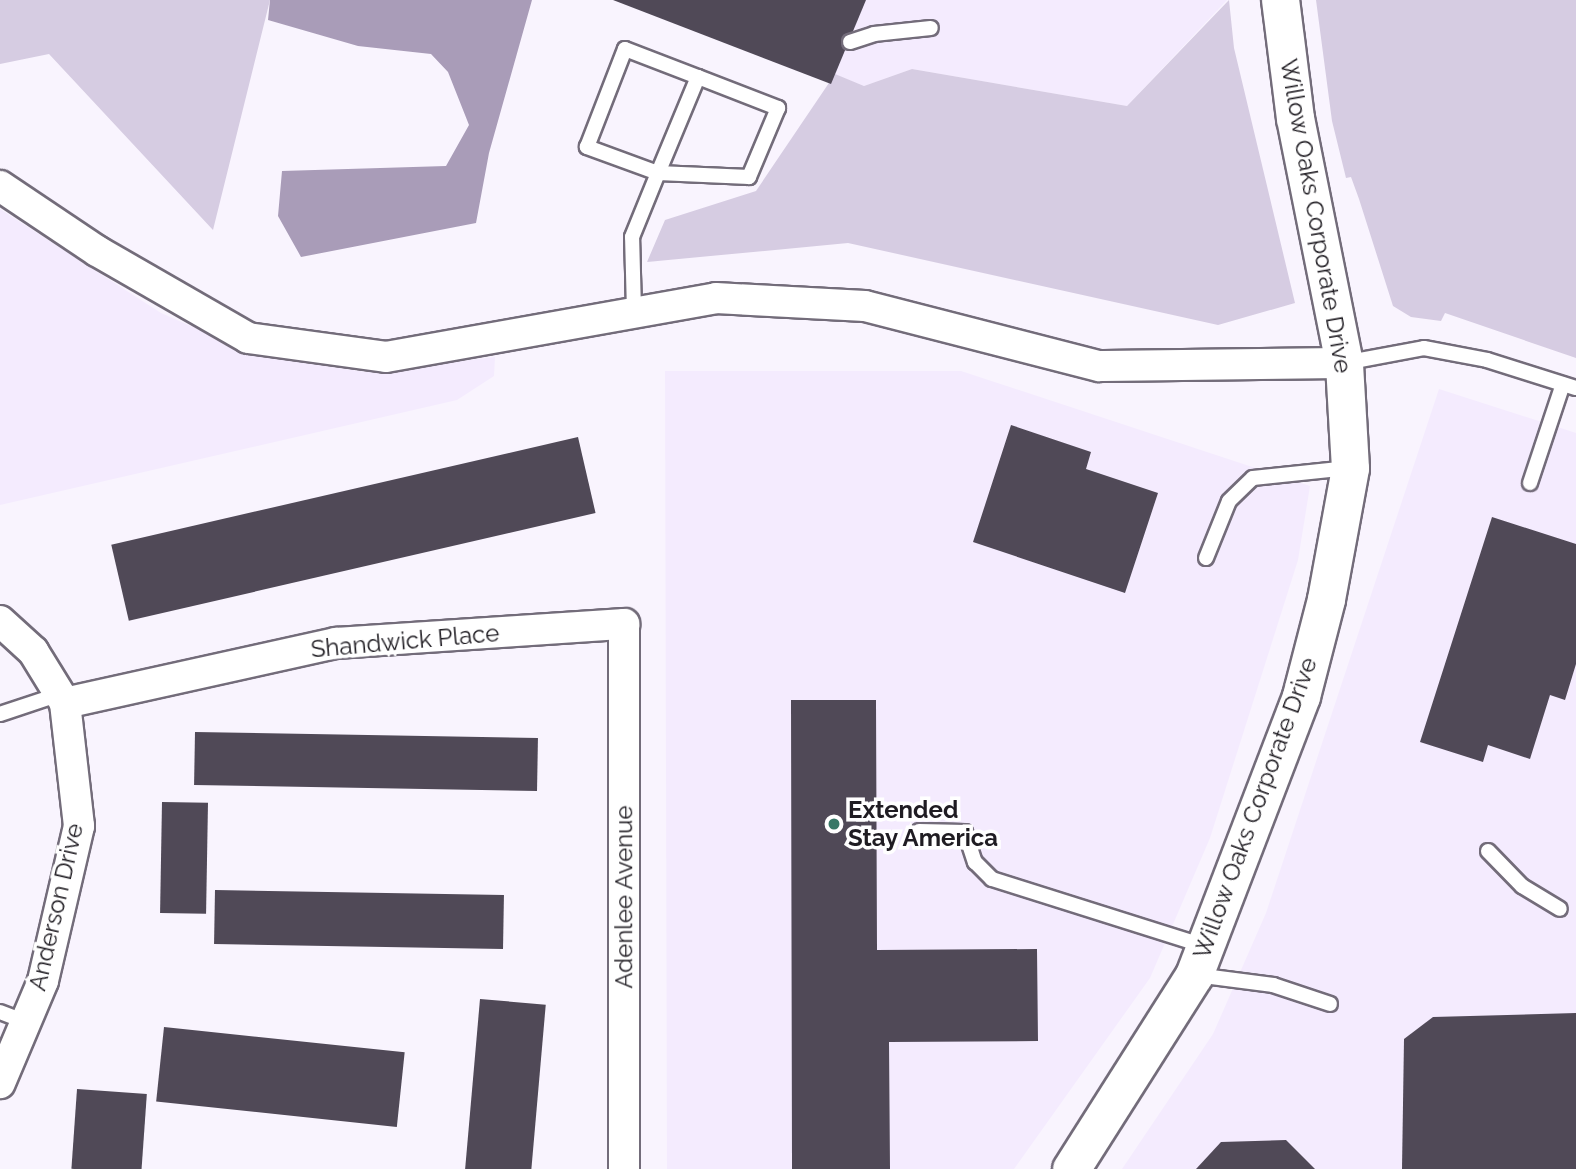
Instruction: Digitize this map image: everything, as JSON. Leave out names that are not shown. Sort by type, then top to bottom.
[{"type":"street","name":"Willow Oaks Corporate Drive","points":[[1071,1169],[1199,961],[1301,696],[1326,599],[1350,468],[1344,363],[1294,118],[1280,0]]},
{"type":"street","points":[[0,186],[96,251],[248,338],[386,357],[716,298],[865,306],[1099,366],[1344,363]]},
{"type":"street","name":"Anderson Drive","points":[[0,621],[33,651],[62,699],[79,825],[43,981],[13,1017],[0,1083]]},
{"type":"street","name":"Shandwick Place","points":[[62,699],[336,643],[624,624]]},
{"type":"street","name":"Adenlee Avenue","points":[[624,624],[624,1169]]},
{"type":"lane","points":[[849,43],[874,34],[931,28]]},
{"type":"lane","points":[[625,49],[698,77],[778,108],[749,177],[658,173],[587,147],[625,49]]},
{"type":"lane","points":[[634,311],[632,237],[698,77]]},
{"type":"lane","points":[[1344,363],[1423,348],[1487,360],[1569,386],[1530,482]]},
{"type":"lane","points":[[1206,558],[1228,501],[1253,478],[1350,468]]},
{"type":"lane","points":[[0,714],[62,699]]},
{"type":"lane","points":[[919,831],[965,832],[975,862],[992,879],[1199,961],[1331,1004]]},
{"type":"lane","points":[[1488,851],[1522,886],[1560,909]]},
{"type":"shaded area","points":[[0,0],[270,0],[213,230],[49,54],[0,64]]},
{"type":"shaded area","points":[[270,0],[532,0],[489,153],[476,223],[301,257],[278,216],[282,171],[446,166],[469,125],[448,72],[431,54],[358,46],[268,20]]},
{"type":"shaded area","points":[[645,0],[1227,0],[1127,106],[912,69],[864,86]]},
{"type":"shaded area","points":[[1229,0],[1234,48],[1295,303],[1218,325],[848,243],[647,262],[665,220],[756,191],[835,74],[864,86],[912,69],[1127,106]]},
{"type":"shaded area","points":[[1316,0],[1576,0],[1576,358],[1445,313],[1441,321],[1411,317],[1393,306],[1351,177],[1346,178],[1332,121]]},
{"type":"shaded area","points":[[0,209],[161,313],[259,356],[366,372],[495,357],[494,376],[457,400],[0,505]]},
{"type":"shaded area","points":[[665,371],[961,371],[1310,486],[1298,560],[1210,838],[1150,978],[1014,1169],[667,1169]]},
{"type":"shaded area","points":[[1439,389],[1576,433],[1576,1169],[1122,1169],[1213,1034],[1266,913]]},
{"type":"building","points":[[613,0],[866,0],[831,84]]},
{"type":"building","points":[[1011,425],[1091,452],[1086,469],[1158,493],[1125,593],[973,542]]},
{"type":"building","points":[[578,437],[596,513],[129,621],[111,545]]},
{"type":"building","points":[[1492,517],[1576,544],[1576,664],[1565,700],[1550,695],[1530,759],[1488,745],[1483,762],[1420,742]]},
{"type":"building","name":"Extended Stay America","points":[[791,700],[876,700],[877,950],[1037,949],[1038,1041],[889,1042],[890,1169],[792,1169]]},
{"type":"building","points":[[195,732],[538,738],[537,791],[194,785]]},
{"type":"building","points":[[162,802],[208,803],[206,914],[160,913]]},
{"type":"building","points":[[215,890],[504,895],[503,949],[214,944]]},
{"type":"building","points":[[480,999],[546,1005],[531,1169],[465,1169]]},
{"type":"building","points":[[1576,1013],[1576,1169],[1402,1169],[1404,1039],[1433,1017]]},
{"type":"building","points":[[164,1027],[405,1052],[397,1127],[156,1102]]},
{"type":"building","points":[[77,1089],[147,1094],[142,1169],[71,1169]]},
{"type":"building","points":[[1286,1140],[1315,1169],[1196,1169],[1221,1142]]},
{"type":"place","name":"Extended Stay America","points":[[834,824]]}]
